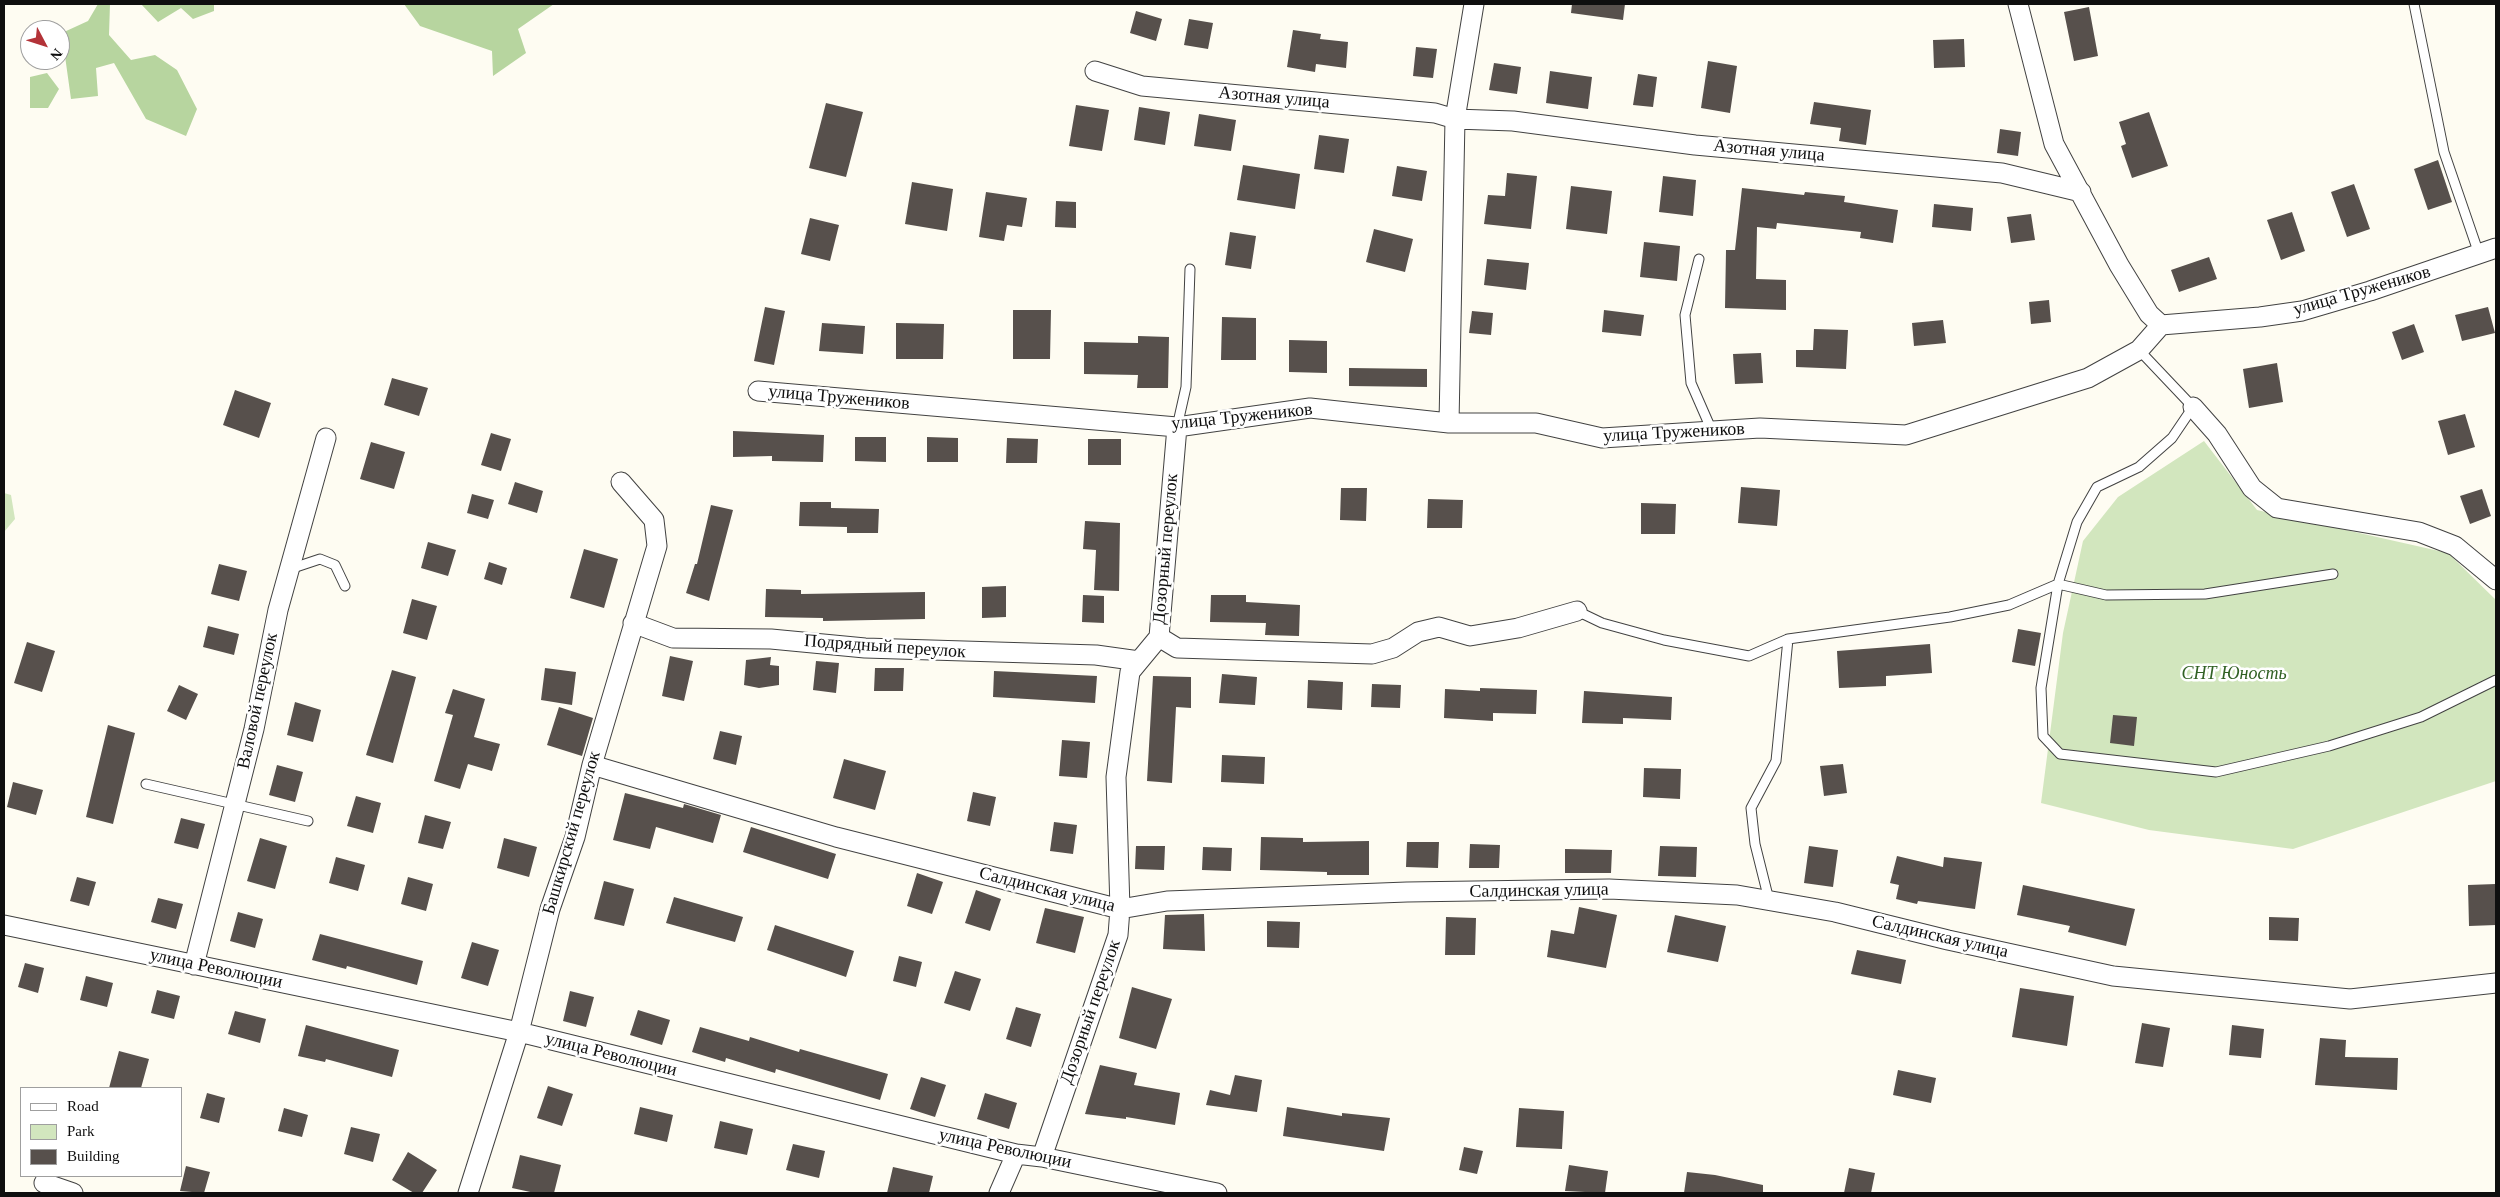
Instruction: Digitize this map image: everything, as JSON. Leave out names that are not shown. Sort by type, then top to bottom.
[{"type":"street","points":[[1449,423],[1456,119],[1474,4]]},
{"type":"street","points":[[2018,4],[2054,144],[2119,265],[2149,314],[2161,325]]},
{"type":"street","name":"Азотная улица","points":[[1095,71],[1142,86],[1435,113],[1456,119],[1513,120],[1695,145],[2002,173],[2081,192]]},
{"type":"street","name":"улица Тружеников","points":[[758,391],[1177,426],[1310,408],[1449,423],[1536,423],[1602,438],[1760,428],[1906,435],[2088,378],[2139,350],[2161,325],[2302,311],[2370,291],[2488,251]]},
{"type":"street","points":[[2193,407],[2217,434],[2252,488],[2277,508],[2419,532],[2455,546],[2496,580]]},
{"type":"street","name":"Дозорный переулок","points":[[1042,1156],[1118,935],[1120,909],[1116,777],[1130,672],[1159,638],[1177,426]]},
{"type":"street","name":"Валовой переулок","points":[[194,965],[254,729],[278,610],[326,438]]},
{"type":"street","name":"Башкирский переулок","points":[[468,1193],[519,1032],[550,909],[575,837],[592,766],[657,546],[654,520],[621,482]]},
{"type":"street","points":[[1159,638],[1177,648],[1372,654],[1393,648],[1418,632],[1439,627],[1470,636],[1518,628],[1578,611]]},
{"type":"street","name":"Подрядный переулок","points":[[634,623],[673,638],[771,638],[865,648],[1096,655],[1139,661]]},
{"type":"street","name":"Салдинская улица","points":[[592,766],[836,837],[1120,909],[1167,901],[1407,892],[1580,890],[1737,895],[1835,912],[1948,940],[2113,976],[2350,999],[2496,983]]},
{"type":"street","name":"улица Революции","points":[[4,925],[519,1032],[1016,1154],[1042,1156],[1217,1193]]},
{"type":"street","points":[[999,1193],[1016,1154]]},
{"type":"street","points":[[44,1184],[73,1193]]},
{"type":"lane","points":[[2414,4],[2444,152],[2488,251]]},
{"type":"lane","points":[[1699,259],[1685,315],[1691,383],[1712,431]]},
{"type":"lane","points":[[1177,426],[1186,386],[1190,269]]},
{"type":"lane","points":[[2139,350],[2193,407],[2172,438],[2139,468],[2097,487],[2077,522],[2058,584],[2041,688],[2043,736],[2060,754],[2216,772],[2329,746],[2422,717],[2496,680]]},
{"type":"lane","points":[[290,569],[320,559],[336,565],[345,586]]},
{"type":"lane","points":[[1578,611],[1602,623],[1664,640],[1748,656],[1788,639],[1950,617],[2009,605],[2058,584],[2106,595],[2205,594],[2333,574]]},
{"type":"lane","points":[[1769,900],[1755,844],[1751,808],[1776,761],[1788,639]]},
{"type":"lane","points":[[146,784],[308,821]]},
{"type":"green space","points":[[98,4],[110,4],[109,35],[131,60],[155,55],[177,70],[197,109],[186,136],[146,119],[114,63],[96,68],[98,96],[71,99],[67,70],[70,70],[70,29],[88,21]]},
{"type":"green space","points":[[141,4],[214,4],[214,11],[193,19],[181,8],[158,22]]},
{"type":"green space","points":[[404,4],[554,4],[518,29],[526,53],[493,76],[492,51],[420,26]]},
{"type":"green space","points":[[47,73],[59,89],[48,108],[30,108],[30,77]]},
{"type":"green space","name":"СНТ Юность","points":[[2204,441],[2257,510],[2448,553],[2496,600],[2496,781],[2293,849],[2149,830],[2041,803],[2063,633],[2083,541],[2118,497]]},
{"type":"green space","points":[[4,493],[11,495],[15,519],[4,532]]},
{"type":"building","points":[[1572,4],[1625,4],[1623,20],[1571,13]]},
{"type":"building","points":[[2089,7],[2098,56],[2074,61],[2064,12]]},
{"type":"building","points":[[1136,11],[1162,19],[1156,41],[1130,33]]},
{"type":"building","points":[[1189,19],[1213,23],[1208,49],[1184,45]]},
{"type":"building","points":[[1293,30],[1321,34],[1320,39],[1348,42],[1346,68],[1316,64],[1315,72],[1287,67]]},
{"type":"building","points":[[1964,39],[1965,67],[1934,68],[1933,40]]},
{"type":"building","points":[[1416,47],[1437,49],[1433,78],[1413,76]]},
{"type":"building","points":[[1708,61],[1737,66],[1730,113],[1701,108]]},
{"type":"building","points":[[1494,63],[1521,67],[1517,94],[1489,90]]},
{"type":"building","points":[[1550,71],[1592,77],[1588,109],[1546,103]]},
{"type":"building","points":[[1638,74],[1657,77],[1653,107],[1633,105]]},
{"type":"building","points":[[1814,102],[1871,110],[1866,145],[1839,141],[1841,128],[1810,124]]},
{"type":"building","points":[[826,103],[863,112],[846,177],[809,168]]},
{"type":"building","points":[[1076,105],[1109,110],[1102,151],[1069,146]]},
{"type":"building","points":[[1139,107],[1170,112],[1165,145],[1134,140]]},
{"type":"building","points":[[2149,112],[2168,166],[2132,178],[2121,146],[2126,144],[2119,122]]},
{"type":"building","points":[[1199,114],[1236,120],[1231,151],[1194,146]]},
{"type":"building","points":[[2000,129],[2021,132],[2018,156],[1997,153]]},
{"type":"building","points":[[1319,135],[1349,139],[1344,173],[1314,169]]},
{"type":"building","points":[[2438,160],[2452,202],[2428,210],[2414,169]]},
{"type":"building","points":[[1243,165],[1300,174],[1295,209],[1237,200]]},
{"type":"building","points":[[1397,166],[1427,171],[1422,201],[1392,196]]},
{"type":"building","points":[[1507,173],[1537,176],[1531,229],[1484,224],[1488,195],[1505,196]]},
{"type":"building","points":[[1663,176],[1696,180],[1693,216],[1659,212]]},
{"type":"building","points":[[912,182],[953,189],[947,231],[905,224]]},
{"type":"building","points":[[2354,184],[2370,229],[2347,237],[2331,192]]},
{"type":"building","points":[[1571,186],[1612,191],[1607,234],[1566,229]]},
{"type":"building","points":[[1742,188],[1804,195],[1805,192],[1845,196],[1844,202],[1898,210],[1893,243],[1860,238],[1861,232],[1777,223],[1776,229],[1757,227],[1756,279],[1786,280],[1786,310],[1725,308],[1726,250],[1735,250]]},
{"type":"building","points":[[986,192],[1027,198],[1022,227],[1007,225],[1004,241],[979,237]]},
{"type":"building","points":[[1056,201],[1076,202],[1076,228],[1055,227]]},
{"type":"building","points":[[1934,204],[1973,208],[1971,231],[1932,227]]},
{"type":"building","points":[[2292,212],[2305,251],[2281,260],[2267,220]]},
{"type":"building","points":[[2031,214],[2035,240],[2011,243],[2007,217]]},
{"type":"building","points":[[810,218],[839,225],[830,261],[801,254]]},
{"type":"building","points":[[1374,229],[1413,239],[1405,272],[1366,262]]},
{"type":"building","points":[[1230,232],[1256,236],[1251,269],[1225,265]]},
{"type":"building","points":[[1644,242],[1680,246],[1677,281],[1640,277]]},
{"type":"building","points":[[2209,257],[2217,279],[2179,292],[2171,270]]},
{"type":"building","points":[[1487,259],[1529,263],[1526,290],[1484,285]]},
{"type":"building","points":[[2049,300],[2051,322],[2031,324],[2029,302]]},
{"type":"building","points":[[765,307],[785,311],[774,365],[754,361]]},
{"type":"building","points":[[2488,307],[2495,333],[2462,341],[2455,315]]},
{"type":"building","points":[[1013,310],[1051,310],[1050,359],[1013,359]]},
{"type":"building","points":[[1604,310],[1644,315],[1641,336],[1602,332]]},
{"type":"building","points":[[1472,311],[1493,313],[1491,335],[1469,333]]},
{"type":"building","points":[[1222,317],[1256,318],[1256,360],[1221,360]]},
{"type":"building","points":[[1943,320],[1946,343],[1914,346],[1912,323]]},
{"type":"building","points":[[822,323],[865,326],[863,354],[819,351]]},
{"type":"building","points":[[896,323],[944,324],[943,359],[896,359]]},
{"type":"building","points":[[2414,324],[2424,352],[2402,360],[2392,332]]},
{"type":"building","points":[[1814,329],[1848,330],[1846,369],[1796,367],[1796,350],[1813,350]]},
{"type":"building","points":[[1138,336],[1169,337],[1168,388],[1137,388],[1138,375],[1084,374],[1084,342],[1138,343]]},
{"type":"building","points":[[1289,340],[1327,341],[1327,373],[1289,372]]},
{"type":"building","points":[[1761,353],[1763,383],[1735,384],[1733,354]]},
{"type":"building","points":[[2277,363],[2283,402],[2249,408],[2243,369]]},
{"type":"building","points":[[1349,368],[1427,369],[1427,387],[1349,386]]},
{"type":"building","points":[[392,378],[428,388],[419,416],[384,405]]},
{"type":"building","points":[[235,390],[271,403],[259,438],[223,425]]},
{"type":"building","points":[[2465,414],[2475,447],[2448,455],[2438,421]]},
{"type":"building","points":[[733,431],[824,435],[823,462],[772,461],[772,456],[733,457]]},
{"type":"building","points":[[491,433],[511,439],[501,471],[481,465]]},
{"type":"building","points":[[855,437],[886,437],[886,462],[855,461]]},
{"type":"building","points":[[927,437],[958,438],[958,462],[927,462]]},
{"type":"building","points":[[1007,438],[1038,439],[1037,463],[1006,463]]},
{"type":"building","points":[[1088,439],[1121,439],[1121,465],[1088,465]]},
{"type":"building","points":[[371,442],[405,452],[394,489],[360,479]]},
{"type":"building","points":[[515,482],[543,491],[537,513],[508,504]]},
{"type":"building","points":[[1741,487],[1780,490],[1777,526],[1738,523]]},
{"type":"building","points":[[1341,488],[1367,488],[1366,521],[1340,520]]},
{"type":"building","points":[[2482,489],[2491,516],[2470,524],[2460,496]]},
{"type":"building","points":[[472,494],[494,500],[488,519],[467,513]]},
{"type":"building","points":[[1428,499],[1463,500],[1462,528],[1427,528]]},
{"type":"building","points":[[800,502],[831,502],[831,508],[879,509],[878,533],[847,533],[847,527],[799,526]]},
{"type":"building","points":[[1641,503],[1676,504],[1675,534],[1641,534]]},
{"type":"building","points":[[711,505],[733,510],[709,601],[686,593],[695,564],[697,564]]},
{"type":"building","points":[[1085,521],[1120,523],[1119,591],[1094,590],[1096,550],[1083,549]]},
{"type":"building","points":[[428,542],[456,550],[448,576],[421,568]]},
{"type":"building","points":[[584,549],[618,559],[604,608],[570,598]]},
{"type":"building","points":[[489,562],[507,568],[502,585],[484,579]]},
{"type":"building","points":[[219,564],[247,571],[239,601],[211,594]]},
{"type":"building","points":[[1006,586],[1006,617],[982,618],[982,587]]},
{"type":"building","points":[[766,589],[801,590],[801,594],[925,592],[925,619],[823,621],[823,618],[765,617]]},
{"type":"building","points":[[1083,595],[1104,596],[1104,623],[1082,622]]},
{"type":"building","points":[[1211,595],[1246,595],[1246,602],[1300,605],[1299,636],[1265,635],[1266,623],[1210,622]]},
{"type":"building","points":[[412,599],[437,606],[427,640],[403,633]]},
{"type":"building","points":[[208,626],[239,634],[234,655],[203,647]]},
{"type":"building","points":[[2018,629],[2041,633],[2035,666],[2012,662]]},
{"type":"building","points":[[27,642],[55,651],[42,692],[14,683]]},
{"type":"building","points":[[1930,644],[1932,673],[1886,676],[1886,686],[1839,688],[1837,651]]},
{"type":"building","points":[[670,656],[693,661],[684,701],[662,696]]},
{"type":"building","points":[[771,657],[770,665],[779,666],[779,685],[759,688],[744,685],[746,660]]},
{"type":"building","points":[[816,661],[839,663],[836,693],[813,690]]},
{"type":"building","points":[[545,668],[576,672],[572,705],[541,700]]},
{"type":"building","points":[[875,668],[904,668],[903,691],[874,691]]},
{"type":"building","points":[[392,670],[416,677],[393,763],[366,755]]},
{"type":"building","points":[[994,671],[1097,676],[1095,703],[993,697]]},
{"type":"building","points":[[1222,674],[1257,677],[1255,705],[1219,703]]},
{"type":"building","points":[[1153,676],[1191,677],[1191,708],[1176,707],[1172,783],[1147,781]]},
{"type":"building","points":[[1308,680],[1343,682],[1342,710],[1307,708]]},
{"type":"building","points":[[1372,684],[1401,685],[1400,708],[1371,707]]},
{"type":"building","points":[[179,685],[198,694],[186,720],[167,711]]},
{"type":"building","points":[[1480,688],[1537,690],[1536,714],[1493,713],[1493,721],[1444,718],[1445,689],[1480,691]]},
{"type":"building","points":[[453,689],[485,699],[474,737],[500,744],[492,771],[468,764],[460,789],[434,781],[453,715],[445,713]]},
{"type":"building","points":[[1584,691],[1672,697],[1671,720],[1623,718],[1623,724],[1582,723]]},
{"type":"building","points":[[295,702],[321,710],[313,742],[287,735]]},
{"type":"building","points":[[559,707],[593,718],[582,756],[547,745]]},
{"type":"building","points":[[2113,715],[2137,717],[2134,746],[2110,743]]},
{"type":"building","points":[[108,725],[135,733],[113,824],[86,817]]},
{"type":"building","points":[[720,731],[742,736],[736,765],[713,759]]},
{"type":"building","points":[[1062,740],[1090,742],[1087,778],[1059,776]]},
{"type":"building","points":[[1222,755],[1265,757],[1264,784],[1221,782]]},
{"type":"building","points":[[844,759],[886,771],[875,810],[833,798]]},
{"type":"building","points":[[1843,764],[1847,793],[1824,796],[1820,766]]},
{"type":"building","points":[[277,765],[303,772],[295,802],[269,795]]},
{"type":"building","points":[[1644,768],[1681,769],[1680,799],[1643,797]]},
{"type":"building","points":[[13,782],[43,790],[36,815],[7,807]]},
{"type":"building","points":[[973,792],[996,797],[990,826],[967,821]]},
{"type":"building","points":[[625,793],[683,808],[684,804],[721,815],[713,843],[656,827],[650,849],[613,840]]},
{"type":"building","points":[[356,796],[381,803],[373,833],[347,826]]},
{"type":"building","points":[[425,815],[451,822],[443,849],[418,843]]},
{"type":"building","points":[[181,818],[205,824],[198,849],[174,843]]},
{"type":"building","points":[[1054,822],[1077,825],[1073,854],[1050,851]]},
{"type":"building","points":[[751,827],[836,854],[828,879],[743,852]]},
{"type":"building","points":[[1261,837],[1303,838],[1303,842],[1369,841],[1369,875],[1327,875],[1327,872],[1260,870]]},
{"type":"building","points":[[260,838],[287,846],[275,889],[247,881]]},
{"type":"building","points":[[504,838],[537,847],[529,877],[497,868]]},
{"type":"building","points":[[1407,842],[1439,842],[1438,868],[1406,867]]},
{"type":"building","points":[[1470,844],[1500,845],[1499,868],[1469,868]]},
{"type":"building","points":[[1136,846],[1165,846],[1164,870],[1135,869]]},
{"type":"building","points":[[1660,846],[1697,847],[1696,877],[1658,876]]},
{"type":"building","points":[[1809,846],[1838,850],[1833,887],[1804,883]]},
{"type":"building","points":[[1203,847],[1232,848],[1231,871],[1202,870]]},
{"type":"building","points":[[1565,849],[1612,850],[1611,873],[1565,873]]},
{"type":"building","points":[[1897,856],[1943,867],[1944,857],[1982,862],[1975,909],[1918,901],[1917,904],[1896,899],[1899,885],[1890,883]]},
{"type":"building","points":[[336,857],[365,865],[358,891],[329,883]]},
{"type":"building","points":[[917,873],[943,882],[932,914],[907,906]]},
{"type":"building","points":[[77,877],[96,882],[89,906],[70,901]]},
{"type":"building","points":[[408,877],[433,884],[426,911],[401,904]]},
{"type":"building","points":[[604,881],[634,889],[624,926],[594,919]]},
{"type":"building","points":[[2496,884],[2496,925],[2469,926],[2468,885]]},
{"type":"building","points":[[2023,885],[2135,909],[2126,946],[2068,932],[2070,926],[2017,915]]},
{"type":"building","points":[[976,890],[1001,899],[990,931],[965,923]]},
{"type":"building","points":[[674,897],[743,917],[735,942],[666,923]]},
{"type":"building","points":[[158,898],[183,904],[176,929],[151,922]]},
{"type":"building","points":[[1579,907],[1617,915],[1606,968],[1547,957],[1551,930],[1574,934]]},
{"type":"building","points":[[1045,908],[1084,917],[1075,953],[1036,943]]},
{"type":"building","points":[[238,912],[263,919],[255,948],[230,941]]},
{"type":"building","points":[[1204,914],[1205,951],[1163,949],[1165,915]]},
{"type":"building","points":[[1675,915],[1726,926],[1718,962],[1667,952]]},
{"type":"building","points":[[1446,917],[1476,918],[1475,955],[1445,955]]},
{"type":"building","points":[[2269,917],[2299,918],[2298,941],[2269,940]]},
{"type":"building","points":[[1267,921],[1300,922],[1299,948],[1267,947]]},
{"type":"building","points":[[775,925],[854,951],[846,977],[767,950]]},
{"type":"building","points":[[320,934],[423,961],[417,985],[347,966],[346,969],[312,960]]},
{"type":"building","points":[[472,942],[499,950],[488,986],[461,978]]},
{"type":"building","points":[[1857,950],[1906,960],[1901,984],[1851,974]]},
{"type":"building","points":[[899,956],[922,962],[916,987],[893,981]]},
{"type":"building","points":[[25,963],[44,968],[38,993],[18,987]]},
{"type":"building","points":[[955,971],[981,979],[970,1011],[944,1003]]},
{"type":"building","points":[[86,976],[113,983],[107,1007],[80,1000]]},
{"type":"building","points":[[1132,987],[1172,999],[1156,1049],[1119,1038]]},
{"type":"building","points":[[2020,988],[2074,996],[2067,1046],[2012,1037]]},
{"type":"building","points":[[157,990],[180,996],[174,1019],[151,1013]]},
{"type":"building","points":[[570,991],[594,997],[586,1027],[563,1021]]},
{"type":"building","points":[[1016,1007],[1041,1014],[1031,1047],[1006,1039]]},
{"type":"building","points":[[638,1010],[670,1020],[662,1045],[630,1035]]},
{"type":"building","points":[[235,1011],[266,1019],[260,1043],[228,1034]]},
{"type":"building","points":[[2142,1023],[2170,1028],[2163,1067],[2135,1063]]},
{"type":"building","points":[[306,1025],[399,1050],[392,1077],[326,1059],[325,1062],[298,1056]]},
{"type":"building","points":[[2232,1025],[2264,1029],[2261,1058],[2229,1055]]},
{"type":"building","points":[[700,1027],[749,1041],[750,1037],[799,1052],[800,1049],[888,1074],[880,1100],[776,1069],[775,1073],[726,1058],[725,1062],[692,1052]]},
{"type":"building","points":[[2320,1038],[2346,1040],[2345,1057],[2398,1058],[2397,1090],[2315,1085]]},
{"type":"building","points":[[119,1051],[149,1059],[141,1087],[109,1087]]},
{"type":"building","points":[[1100,1065],[1137,1073],[1134,1085],[1180,1093],[1175,1125],[1126,1117],[1126,1119],[1085,1114]]},
{"type":"building","points":[[1898,1070],[1936,1078],[1931,1103],[1893,1095]]},
{"type":"building","points":[[1235,1075],[1262,1080],[1257,1112],[1206,1105],[1210,1090],[1230,1095]]},
{"type":"building","points":[[921,1077],[946,1085],[935,1117],[910,1109]]},
{"type":"building","points":[[548,1086],[573,1094],[562,1126],[537,1118]]},
{"type":"building","points":[[207,1093],[225,1098],[219,1123],[200,1118]]},
{"type":"building","points":[[985,1093],[1017,1103],[1009,1129],[977,1119]]},
{"type":"building","points":[[640,1107],[673,1115],[667,1142],[634,1134]]},
{"type":"building","points":[[1287,1107],[1342,1116],[1342,1113],[1390,1118],[1384,1151],[1283,1136]]},
{"type":"building","points":[[284,1108],[308,1115],[302,1137],[278,1131]]},
{"type":"building","points":[[1519,1108],[1564,1111],[1562,1149],[1516,1147]]},
{"type":"building","points":[[720,1121],[753,1129],[747,1155],[714,1148]]},
{"type":"building","points":[[351,1127],[380,1134],[373,1162],[344,1154]]},
{"type":"building","points":[[793,1144],[825,1151],[819,1178],[786,1170]]},
{"type":"building","points":[[1464,1147],[1483,1151],[1477,1174],[1459,1170]]},
{"type":"building","points":[[408,1152],[437,1170],[422,1193],[414,1193],[392,1180]]},
{"type":"building","points":[[520,1155],[561,1165],[554,1193],[535,1193],[512,1188]]},
{"type":"building","points":[[1569,1165],[1608,1171],[1605,1193],[1565,1191]]},
{"type":"building","points":[[186,1166],[210,1172],[204,1193],[180,1191]]},
{"type":"building","points":[[893,1167],[933,1176],[929,1193],[887,1193]]},
{"type":"building","points":[[1849,1168],[1875,1173],[1871,1193],[1844,1193]]},
{"type":"building","points":[[1687,1172],[1715,1175],[1763,1185],[1763,1193],[1684,1193]]}]
